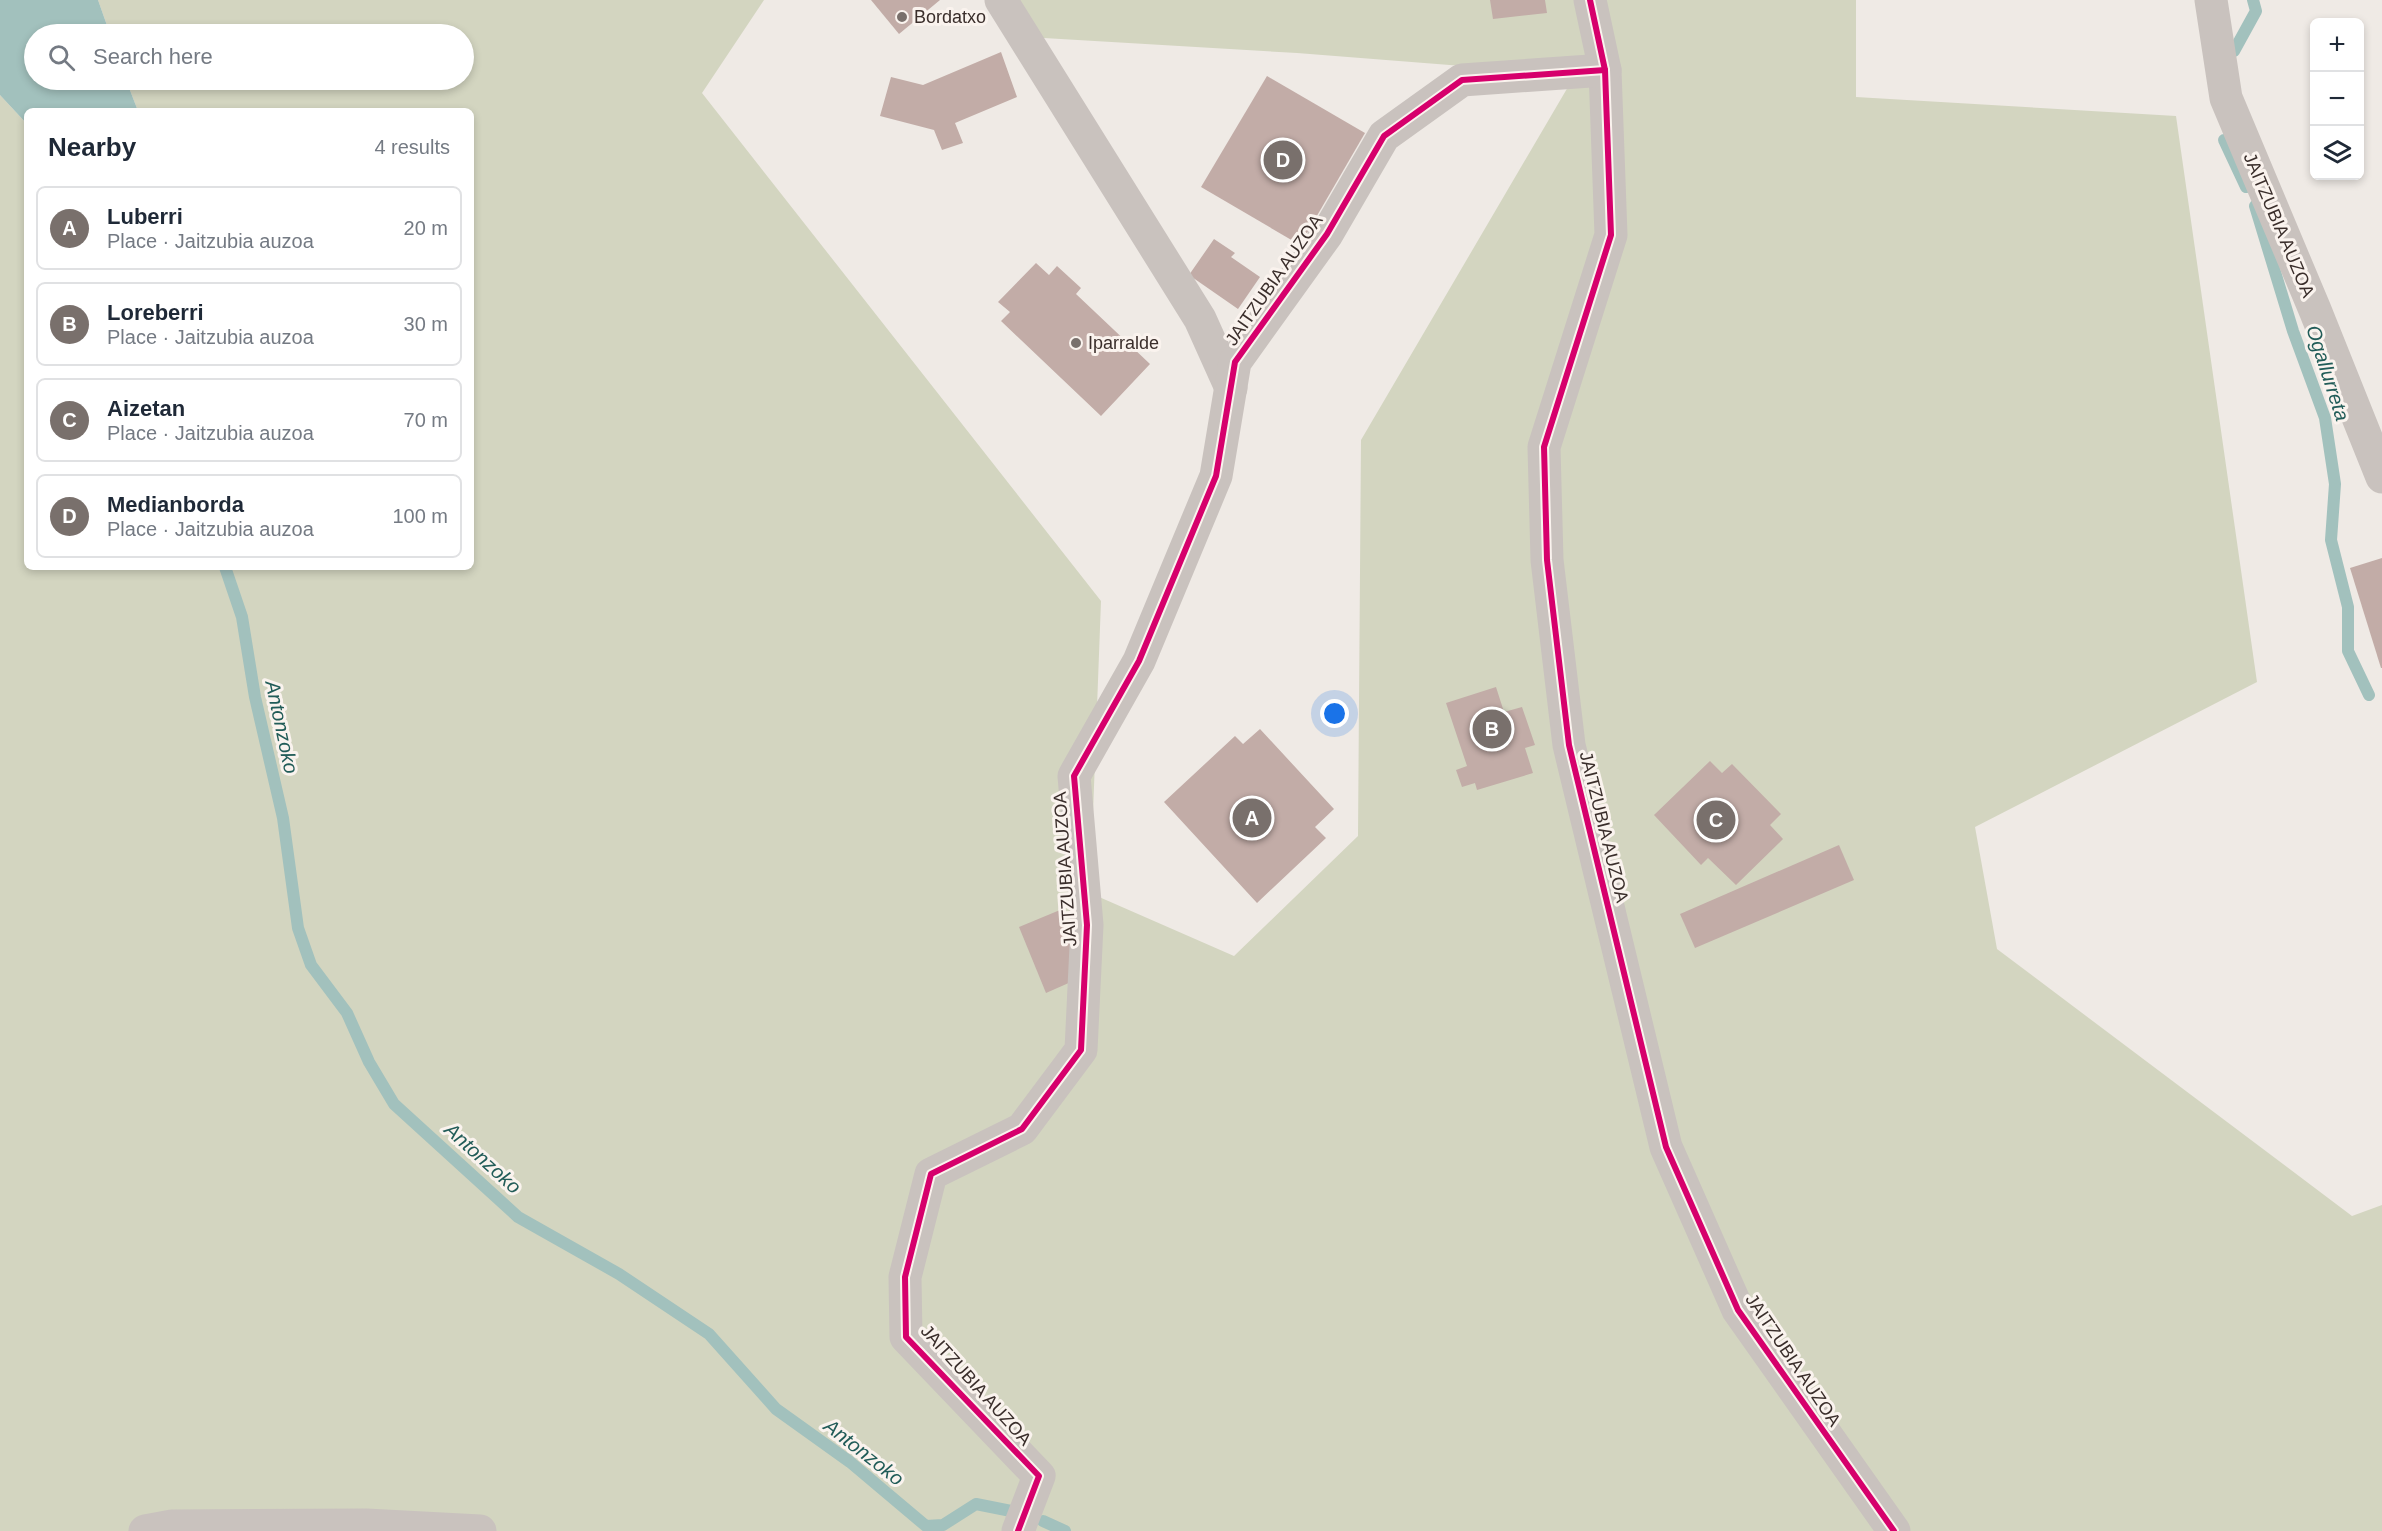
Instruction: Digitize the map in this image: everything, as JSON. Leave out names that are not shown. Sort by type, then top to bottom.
[{"type":"street","name":"JAITZUBIA AUZOA","points":[[1001,0],[1200,319],[1231,388]]},
{"type":"street","name":"JAITZUBIA AUZOA","points":[[1590,0],[1605,70],[1611,235],[1544,447],[1547,560],[1569,745],[1666,1148],[1738,1310],[1894,1531]]},
{"type":"street","name":"JAITZUBIA AUZOA","points":[[2211,0],[2226,98],[2382,477]]},
{"type":"street","name":"JAITZUBIA AUZOA","points":[[1018,1531],[1039,1476],[906,1337],[905,1277],[931,1174],[1022,1128],[1081,1050],[1087,925],[1074,776],[1139,661],[1216,476],[1235,362],[1327,234],[1384,136],[1462,80],[1605,70]]},
{"type":"street","points":[[145,1531],[172,1526],[354,1525],[480,1531]]},
{"type":"green space","points":[[98,0],[764,0],[702,93],[1101,601],[1090,893],[1234,956],[1358,836],[1361,440],[1575,75],[1297,53],[1027,37],[1005,0],[1856,0],[1856,97],[2176,116],[2257,682],[1975,827],[1997,949],[2352,1216],[2382,1205],[2382,1531],[0,1531],[0,95],[24,121],[24,570],[474,570],[474,108],[137,108],[130,90],[474,90],[474,24],[106,24]]},
{"type":"water","points":[[0,0],[98,0],[106,24],[24,24],[24,90],[130,90],[137,108],[24,108],[24,121],[0,95]]},
{"type":"building","name":"Bordatxo","points":[[871,0],[940,0],[899,34]]},
{"type":"building","points":[[1490,0],[1545,0],[1547,13],[1493,19]]},
{"type":"building","points":[[1001,52],[1017,97],[955,123],[963,143],[942,150],[934,130],[880,116],[891,77],[923,85]]},
{"type":"building","points":[[1267,76],[1365,133],[1300,245],[1201,187]]},
{"type":"building","points":[[1214,239],[1235,253],[1231,257],[1260,277],[1238,309],[1189,275]]},
{"type":"building","name":"Iparralde","points":[[1036,263],[1049,275],[1057,266],[1081,288],[1076,294],[1150,364],[1101,416],[1001,321],[1010,312],[998,302]]},
{"type":"building","points":[[2382,558],[2382,668],[2381,668],[2350,568]]},
{"type":"building","points":[[1496,687],[1504,712],[1522,707],[1535,745],[1525,748],[1533,773],[1477,790],[1475,783],[1462,787],[1456,770],[1467,766],[1446,703]]},
{"type":"building","points":[[1260,729],[1334,809],[1315,827],[1326,838],[1257,903],[1164,802],[1235,736],[1243,744]]},
{"type":"building","points":[[1710,761],[1722,773],[1732,764],[1781,814],[1770,825],[1783,839],[1736,885],[1708,858],[1701,865],[1654,815]]},
{"type":"building","points":[[1839,845],[1854,880],[1695,948],[1680,914]]},
{"type":"building","points":[[1060,910],[1079,952],[1080,978],[1046,993],[1019,927]]},
{"type":"waterway","name":"Ogallurreta","points":[[2234,51],[2256,11],[2253,0]]},
{"type":"waterway","name":"Ogallurreta","points":[[2224,140],[2246,187]]},
{"type":"waterway","name":"Ogallurreta","points":[[2255,206],[2293,331],[2325,418],[2335,484],[2331,540],[2348,607],[2348,651],[2369,695]]},
{"type":"waterway","name":"Antonzoko","points":[[226,570],[242,617],[255,697],[283,818],[298,928],[311,965],[347,1013],[369,1062],[394,1104],[518,1217],[619,1274],[709,1334],[776,1409],[850,1462],[926,1526],[943,1525],[976,1504],[1011,1511]]},
{"type":"waterway","name":"Antonzoko","points":[[1043,1521],[1065,1531]]},
{"type":"cycle path","points":[[1590,0],[1605,70],[1611,235],[1544,447],[1547,560],[1569,745],[1666,1147],[1738,1310],[1894,1531]]},
{"type":"cycle path","points":[[1018,1531],[1039,1476],[906,1337],[905,1277],[931,1174],[1022,1129],[1081,1050],[1087,925],[1074,776],[1139,661],[1216,476],[1235,362],[1327,234],[1384,136],[1462,80],[1605,70]]},
{"type":"place","name":"Bordatxo","points":[[902,17]]},
{"type":"place","name":"Medianborda","points":[[1283,160]]},
{"type":"place","name":"Iparralde","points":[[1076,343]]},
{"type":"place","name":"Loreberri","points":[[1492,729]]},
{"type":"place","name":"Luberri","points":[[1252,818]]},
{"type":"place","name":"Aizetan","points":[[1716,820]]}]
